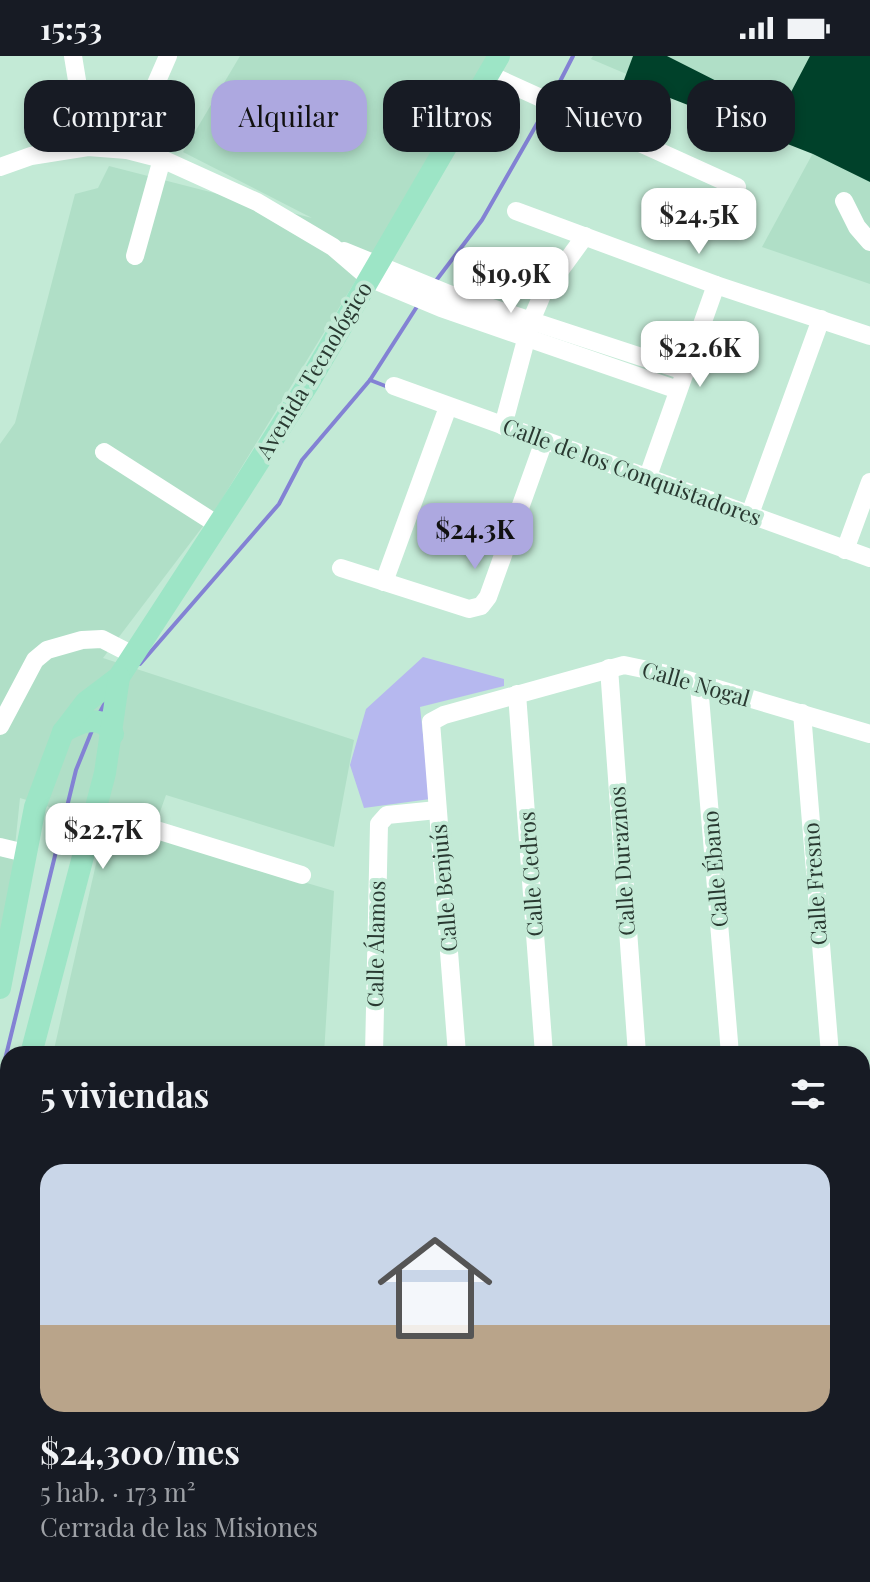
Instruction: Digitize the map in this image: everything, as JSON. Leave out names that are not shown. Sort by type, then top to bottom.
[{"type":"main road","name":"Avenida Tecnológico","points":[[0,988],[35,807],[63,732],[86,702],[119,677],[308,384],[442,152]]},
{"type":"main road","name":"Avenida Tecnológico","points":[[33,1046],[113,734],[119,677]]},
{"type":"main road","points":[[63,732],[76,724],[96,721],[104,723],[113,734]]},
{"type":"street","points":[[73,56],[77,80]]},
{"type":"street","points":[[158,80],[168,56]]},
{"type":"street","points":[[493,65],[540,98],[737,187]]},
{"type":"street","points":[[0,167],[31,156],[56,152]]},
{"type":"street","points":[[135,152],[162,159],[257,202],[373,270],[445,301],[529,329],[684,371]]},
{"type":"street","points":[[135,256],[162,159]]},
{"type":"street","points":[[844,201],[857,227],[870,242]]},
{"type":"street","points":[[516,211],[716,285],[870,336]]},
{"type":"street","points":[[503,426],[529,329],[547,286],[585,236]]},
{"type":"street","points":[[647,479],[716,285]]},
{"type":"street","points":[[750,514],[821,319]]},
{"type":"street","points":[[529,329],[678,390]]},
{"type":"street","name":"Calle de los Conquistadores","points":[[394,386],[870,558]]},
{"type":"street","points":[[384,582],[448,407]]},
{"type":"street","points":[[341,568],[469,609],[485,603],[544,441]]},
{"type":"street","points":[[104,452],[218,525]]},
{"type":"street","points":[[845,550],[870,482]]},
{"type":"street","points":[[0,726],[35,660],[47,650],[92,638],[102,639],[133,655]]},
{"type":"street","name":"Calle Nogal","points":[[431,722],[444,715],[609,668],[645,667],[870,734]]},
{"type":"street","name":"Calle Duraznos","points":[[609,668],[636,1046]]},
{"type":"street","name":"Calle Ébano","points":[[699,685],[729,1046]]},
{"type":"street","name":"Calle Cedros","points":[[517,694],[543,1046]]},
{"type":"street","name":"Calle Fresno","points":[[802,713],[829,1046]]},
{"type":"street","name":"Calle Benjuís","points":[[431,722],[456,1046]]},
{"type":"street","name":"Calle Álamos","points":[[374,1046],[379,824],[387,815],[437,810]]},
{"type":"street","points":[[95,811],[302,875]]},
{"type":"street","points":[[0,847],[25,853]]},
{"type":"shaded area","points":[[240,56],[493,56],[478,80],[383,80],[383,152],[434,152],[216,509],[103,658],[354,740],[334,847],[166,795],[151,837],[334,891],[324,1046],[55,1046],[105,824],[20,798],[8,914],[0,949],[0,444],[15,423],[75,194],[98,188],[109,166],[312,218],[183,152],[195,152],[195,132],[211,105],[211,152],[367,152],[367,80],[226,80]]},
{"type":"shaded area","points":[[593,56],[870,56],[870,284],[762,247],[813,153],[795,145],[795,80],[687,80],[687,100],[671,93],[671,80],[641,80],[591,59]]},
{"type":"shaded area","points":[[423,657],[504,679],[504,686],[420,707],[430,799],[364,808],[350,765],[366,709]]},
{"type":"building","points":[[633,56],[667,56],[715,80],[687,80],[687,105],[671,98],[671,80],[624,80]]},
{"type":"building","points":[[810,56],[870,56],[870,182],[795,147],[795,84]]},
{"type":"waterway","points":[[561,80],[573,56]]},
{"type":"waterway","points":[[435,282],[482,220],[536,126]]},
{"type":"waterway","points":[[140,664],[279,504],[302,460],[370,380],[418,305]]},
{"type":"waterway","points":[[370,380],[388,387]]},
{"type":"waterway","points":[[98,716],[107,699]]},
{"type":"waterway","points":[[8,1046],[76,770],[93,728]]}]
